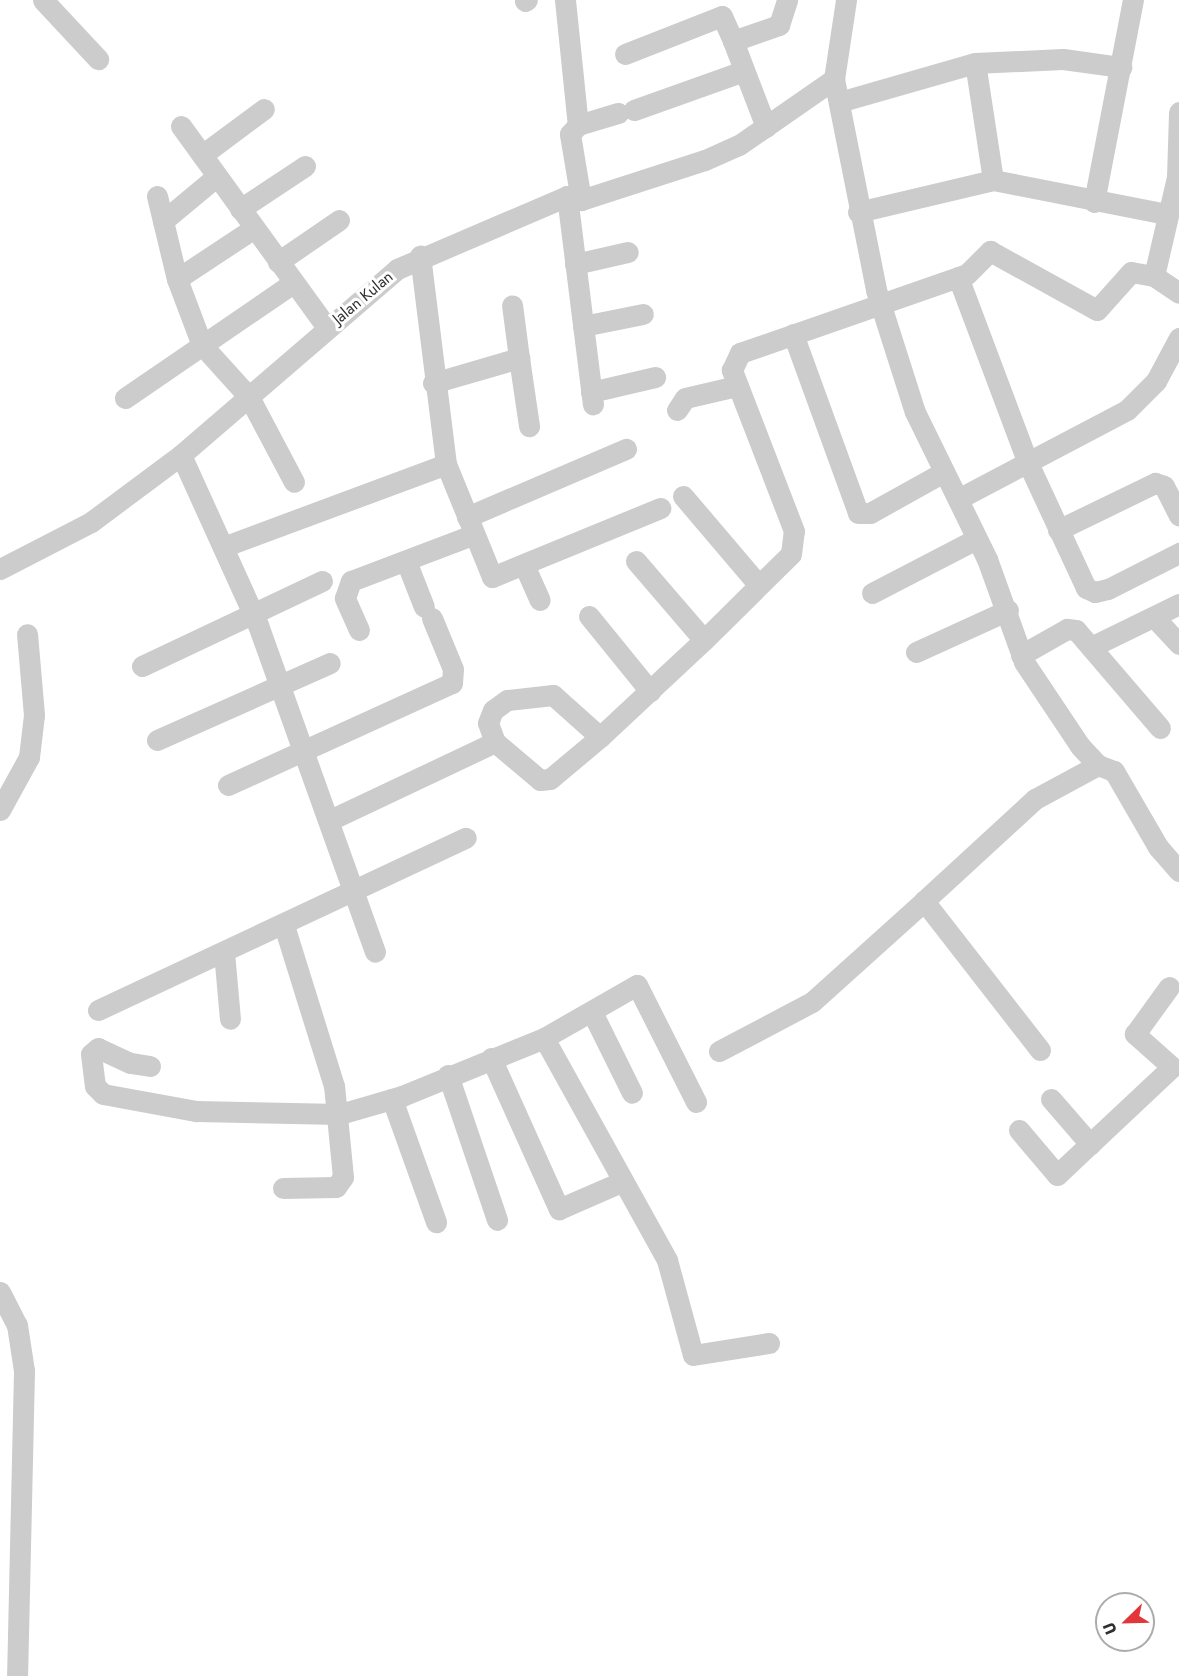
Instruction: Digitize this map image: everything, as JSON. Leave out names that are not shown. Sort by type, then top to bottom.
[{"type":"street","points":[[43,0],[98,59]]},
{"type":"street","points":[[565,0],[578,125]]},
{"type":"street","points":[[733,41],[779,25],[787,0]]},
{"type":"street","points":[[846,0],[834,79],[858,212],[881,307],[942,473],[958,499],[1008,610],[1021,655],[1056,714],[1098,765],[1114,771],[1158,847],[1179,871]]},
{"type":"street","points":[[1094,202],[1133,0]]},
{"type":"street","points":[[625,54],[722,16],[733,41],[741,72],[766,127]]},
{"type":"street","points":[[839,102],[975,63],[1063,58],[1121,67]]},
{"type":"street","points":[[975,63],[993,180]]},
{"type":"street","points":[[655,377],[592,398],[575,264],[570,134],[578,125],[626,112],[741,72]]},
{"type":"street","name":"Jalan Kulan","points":[[0,569],[91,522],[181,455],[249,398],[377,283],[420,256],[574,198],[705,160],[766,127],[834,79]]},
{"type":"street","points":[[202,155],[264,109]]},
{"type":"street","points":[[1154,276],[1176,177],[1179,112]]},
{"type":"street","points":[[182,126],[327,328]]},
{"type":"street","points":[[240,209],[304,166]]},
{"type":"street","points":[[163,221],[217,176]]},
{"type":"street","points":[[858,212],[993,180],[1094,202],[1166,214]]},
{"type":"street","points":[[157,196],[177,279],[202,345],[249,398],[294,483]]},
{"type":"street","points":[[278,262],[339,220]]},
{"type":"street","points":[[177,279],[254,228]]},
{"type":"street","points":[[600,737],[562,699],[541,694],[507,700],[492,710],[488,723],[495,742],[545,780],[600,737],[704,640],[758,584],[791,554],[794,531],[737,386],[732,364],[737,356],[793,334],[881,307],[958,277],[975,269],[988,252],[997,251],[1098,310],[1125,274],[1154,276],[1179,293]]},
{"type":"street","points":[[575,264],[628,252]]},
{"type":"street","points":[[420,256],[433,382],[446,464],[492,577],[525,567],[660,508]]},
{"type":"street","points":[[958,277],[1028,463],[1083,584],[1095,592],[1179,553]]},
{"type":"street","points":[[125,399],[293,283]]},
{"type":"street","points":[[512,305],[529,426]]},
{"type":"street","points":[[583,326],[643,314]]},
{"type":"street","points":[[793,334],[858,513],[870,513],[942,473]]},
{"type":"street","points":[[958,499],[1028,463],[1141,399],[1179,338]]},
{"type":"street","points":[[433,382],[519,358]]},
{"type":"street","points":[[677,410],[685,398],[737,386]]},
{"type":"street","points":[[359,630],[345,588],[406,561],[470,526],[626,449]]},
{"type":"street","points":[[181,455],[252,611],[330,820],[350,894],[375,952]]},
{"type":"street","points":[[224,547],[446,464]]},
{"type":"street","points":[[1058,530],[1149,485],[1161,484],[1179,515]]},
{"type":"street","points":[[683,496],[758,584]]},
{"type":"street","points":[[872,593],[976,539]]},
{"type":"street","points":[[228,785],[306,752],[452,683],[453,669],[406,561]]},
{"type":"street","points":[[636,561],[704,640]]},
{"type":"street","points":[[525,567],[540,600]]},
{"type":"street","points":[[142,666],[252,611],[322,581]]},
{"type":"street","points":[[1091,647],[1179,604]]},
{"type":"street","points":[[916,652],[1008,610]]},
{"type":"street","points":[[589,616],[650,691]]},
{"type":"street","points":[[1154,617],[1179,644]]},
{"type":"street","points":[[1021,655],[1072,628],[1160,728]]},
{"type":"street","points":[[0,810],[29,757],[34,715],[27,634]]},
{"type":"street","points":[[157,740],[330,663]]},
{"type":"street","points":[[330,820],[495,742]]},
{"type":"street","points":[[719,1051],[812,1002],[1035,799],[1098,765]]},
{"type":"street","points":[[98,1010],[466,838]]},
{"type":"street","points":[[924,901],[1040,1050]]},
{"type":"street","points":[[283,1188],[343,1183],[340,1114],[325,1048],[284,925]]},
{"type":"street","points":[[224,952],[230,1019]]},
{"type":"street","points":[[1019,1130],[1057,1175],[1172,1068],[1135,1034],[1175,984]]},
{"type":"street","points":[[150,1066],[98,1048],[91,1054],[95,1086],[103,1094],[196,1112],[340,1114],[392,1099],[544,1038],[592,1012],[627,989],[640,987],[696,1102]]},
{"type":"street","points":[[592,1012],[632,1094]]},
{"type":"street","points":[[544,1038],[621,1182],[667,1260],[693,1355],[769,1343]]},
{"type":"street","points":[[491,1058],[559,1209],[621,1182]]},
{"type":"street","points":[[448,1075],[497,1220]]},
{"type":"street","points":[[392,1099],[436,1222]]},
{"type":"street","points":[[1051,1100],[1090,1144]]},
{"type":"street","points":[[0,1292],[17,1325],[24,1371],[17,1676]]}]
